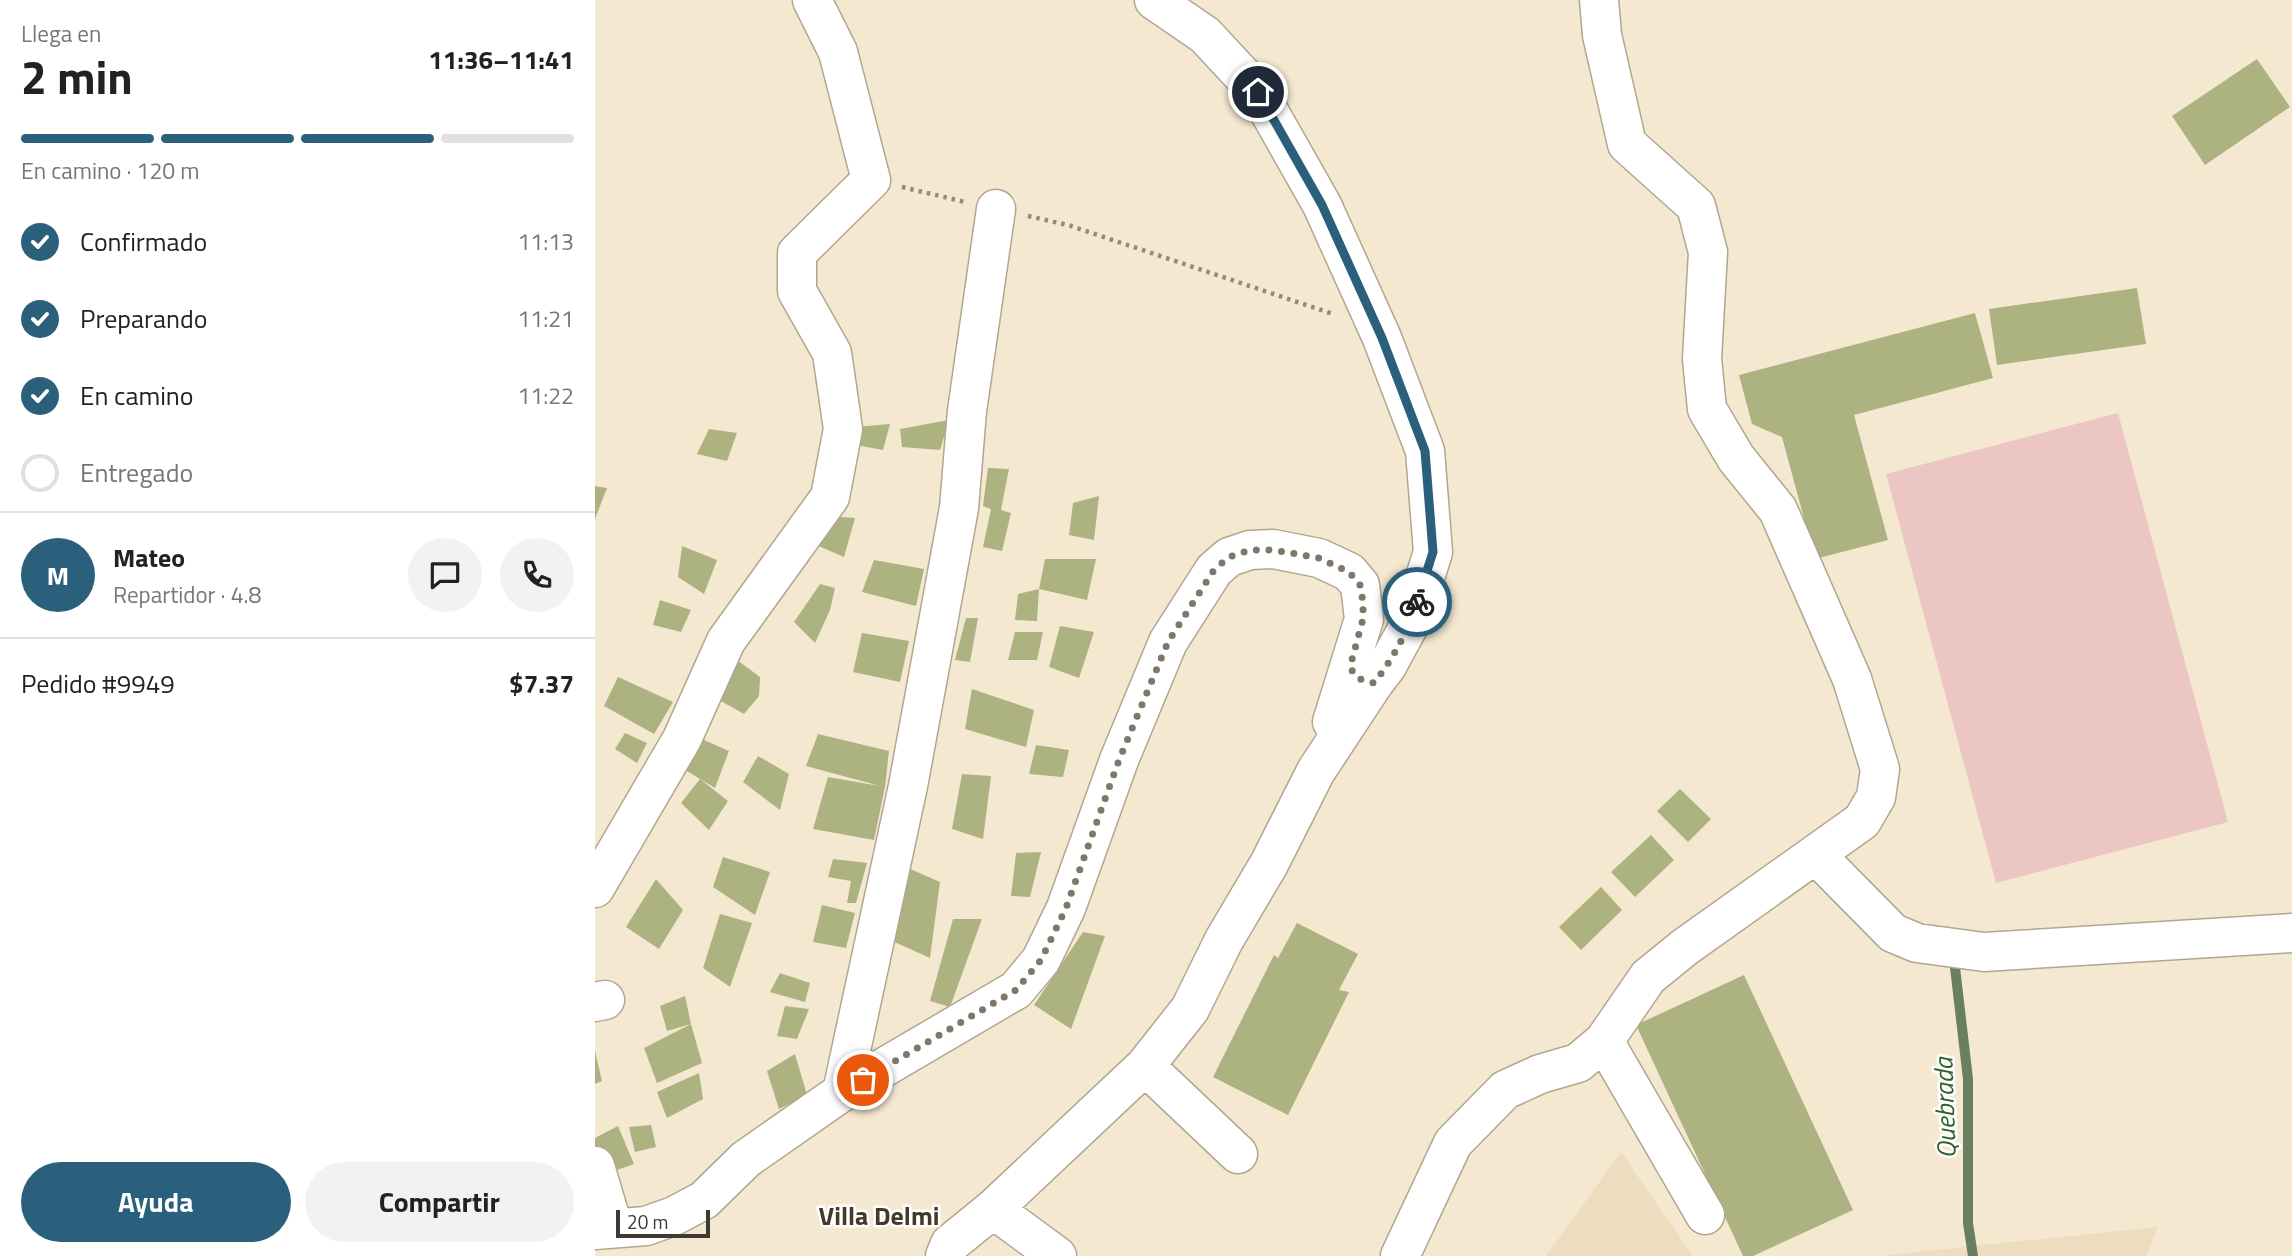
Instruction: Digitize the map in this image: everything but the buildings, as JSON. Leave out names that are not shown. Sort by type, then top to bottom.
[{"type":"street","points":[[595,888],[682,739],[726,641],[830,497],[843,429],[832,353],[797,291],[797,253],[870,180],[838,52],[812,0]]},
{"type":"street","points":[[1154,0],[1205,35],[1258,92],[1322,205],[1382,338],[1425,451],[1433,552],[1411,622],[1387,666],[1362,675]]},
{"type":"street","points":[[1400,1256],[1453,1143],[1480,1114],[1505,1090],[1540,1074],[1578,1063],[1604,1041],[1648,977],[1685,947],[1862,821],[1876,797],[1880,769],[1852,680],[1778,510],[1736,458],[1707,410],[1702,359],[1708,252],[1696,206],[1627,144],[1602,35],[1599,0]]},
{"type":"street","points":[[842,1092],[908,786],[956,521],[967,411],[996,209]]},
{"type":"street","points":[[595,1166],[604,1229],[646,1226],[674,1216],[704,1200],[746,1158],[842,1092],[1016,990],[1041,960],[1066,908],[1119,760],[1168,642],[1214,570],[1229,557],[1250,550],[1273,550],[1319,558],[1349,572],[1360,585],[1363,602],[1362,675],[1269,864],[1224,940],[1190,1009],[1145,1066],[993,1209],[950,1244],[945,1256]]},
{"type":"street","points":[[1816,855],[1893,933],[1917,943],[1985,952],[2292,933]]},
{"type":"street","points":[[1604,1041],[1705,1215]]},
{"type":"street","points":[[1145,1066],[1238,1154]]},
{"type":"street","points":[[993,1209],[1057,1256]]},
{"type":"path","points":[[870,180],[1068,225],[1336,315]]},
{"type":"shaded area","points":[[2118,413],[2228,822],[1996,883],[1886,474]]},
{"type":"shaded area","points":[[1621,1152],[1693,1256],[1546,1256]]},
{"type":"shaded area","points":[[2158,1227],[2146,1256],[1885,1256],[1887,1255]]},
{"type":"waterway","name":"Quebrada","points":[[1954,959],[1968,1079],[1968,1223],[1973,1256]]},
{"type":"way so far","points":[[863,1080],[1016,990],[1041,960],[1066,908],[1119,760],[1168,642],[1214,570],[1229,557],[1250,550],[1273,550],[1319,558],[1349,572],[1360,585],[1363,602],[1363,619],[1350,667],[1355,677],[1363,682],[1374,683],[1387,666],[1411,622],[1417,602]]},
{"type":"district","name":"Villa Delmi","points":[[879,1216]]},
{"type":"route","points":[[1258,92],[1322,205],[1382,338],[1425,451],[1433,552],[1417,602]]}]
